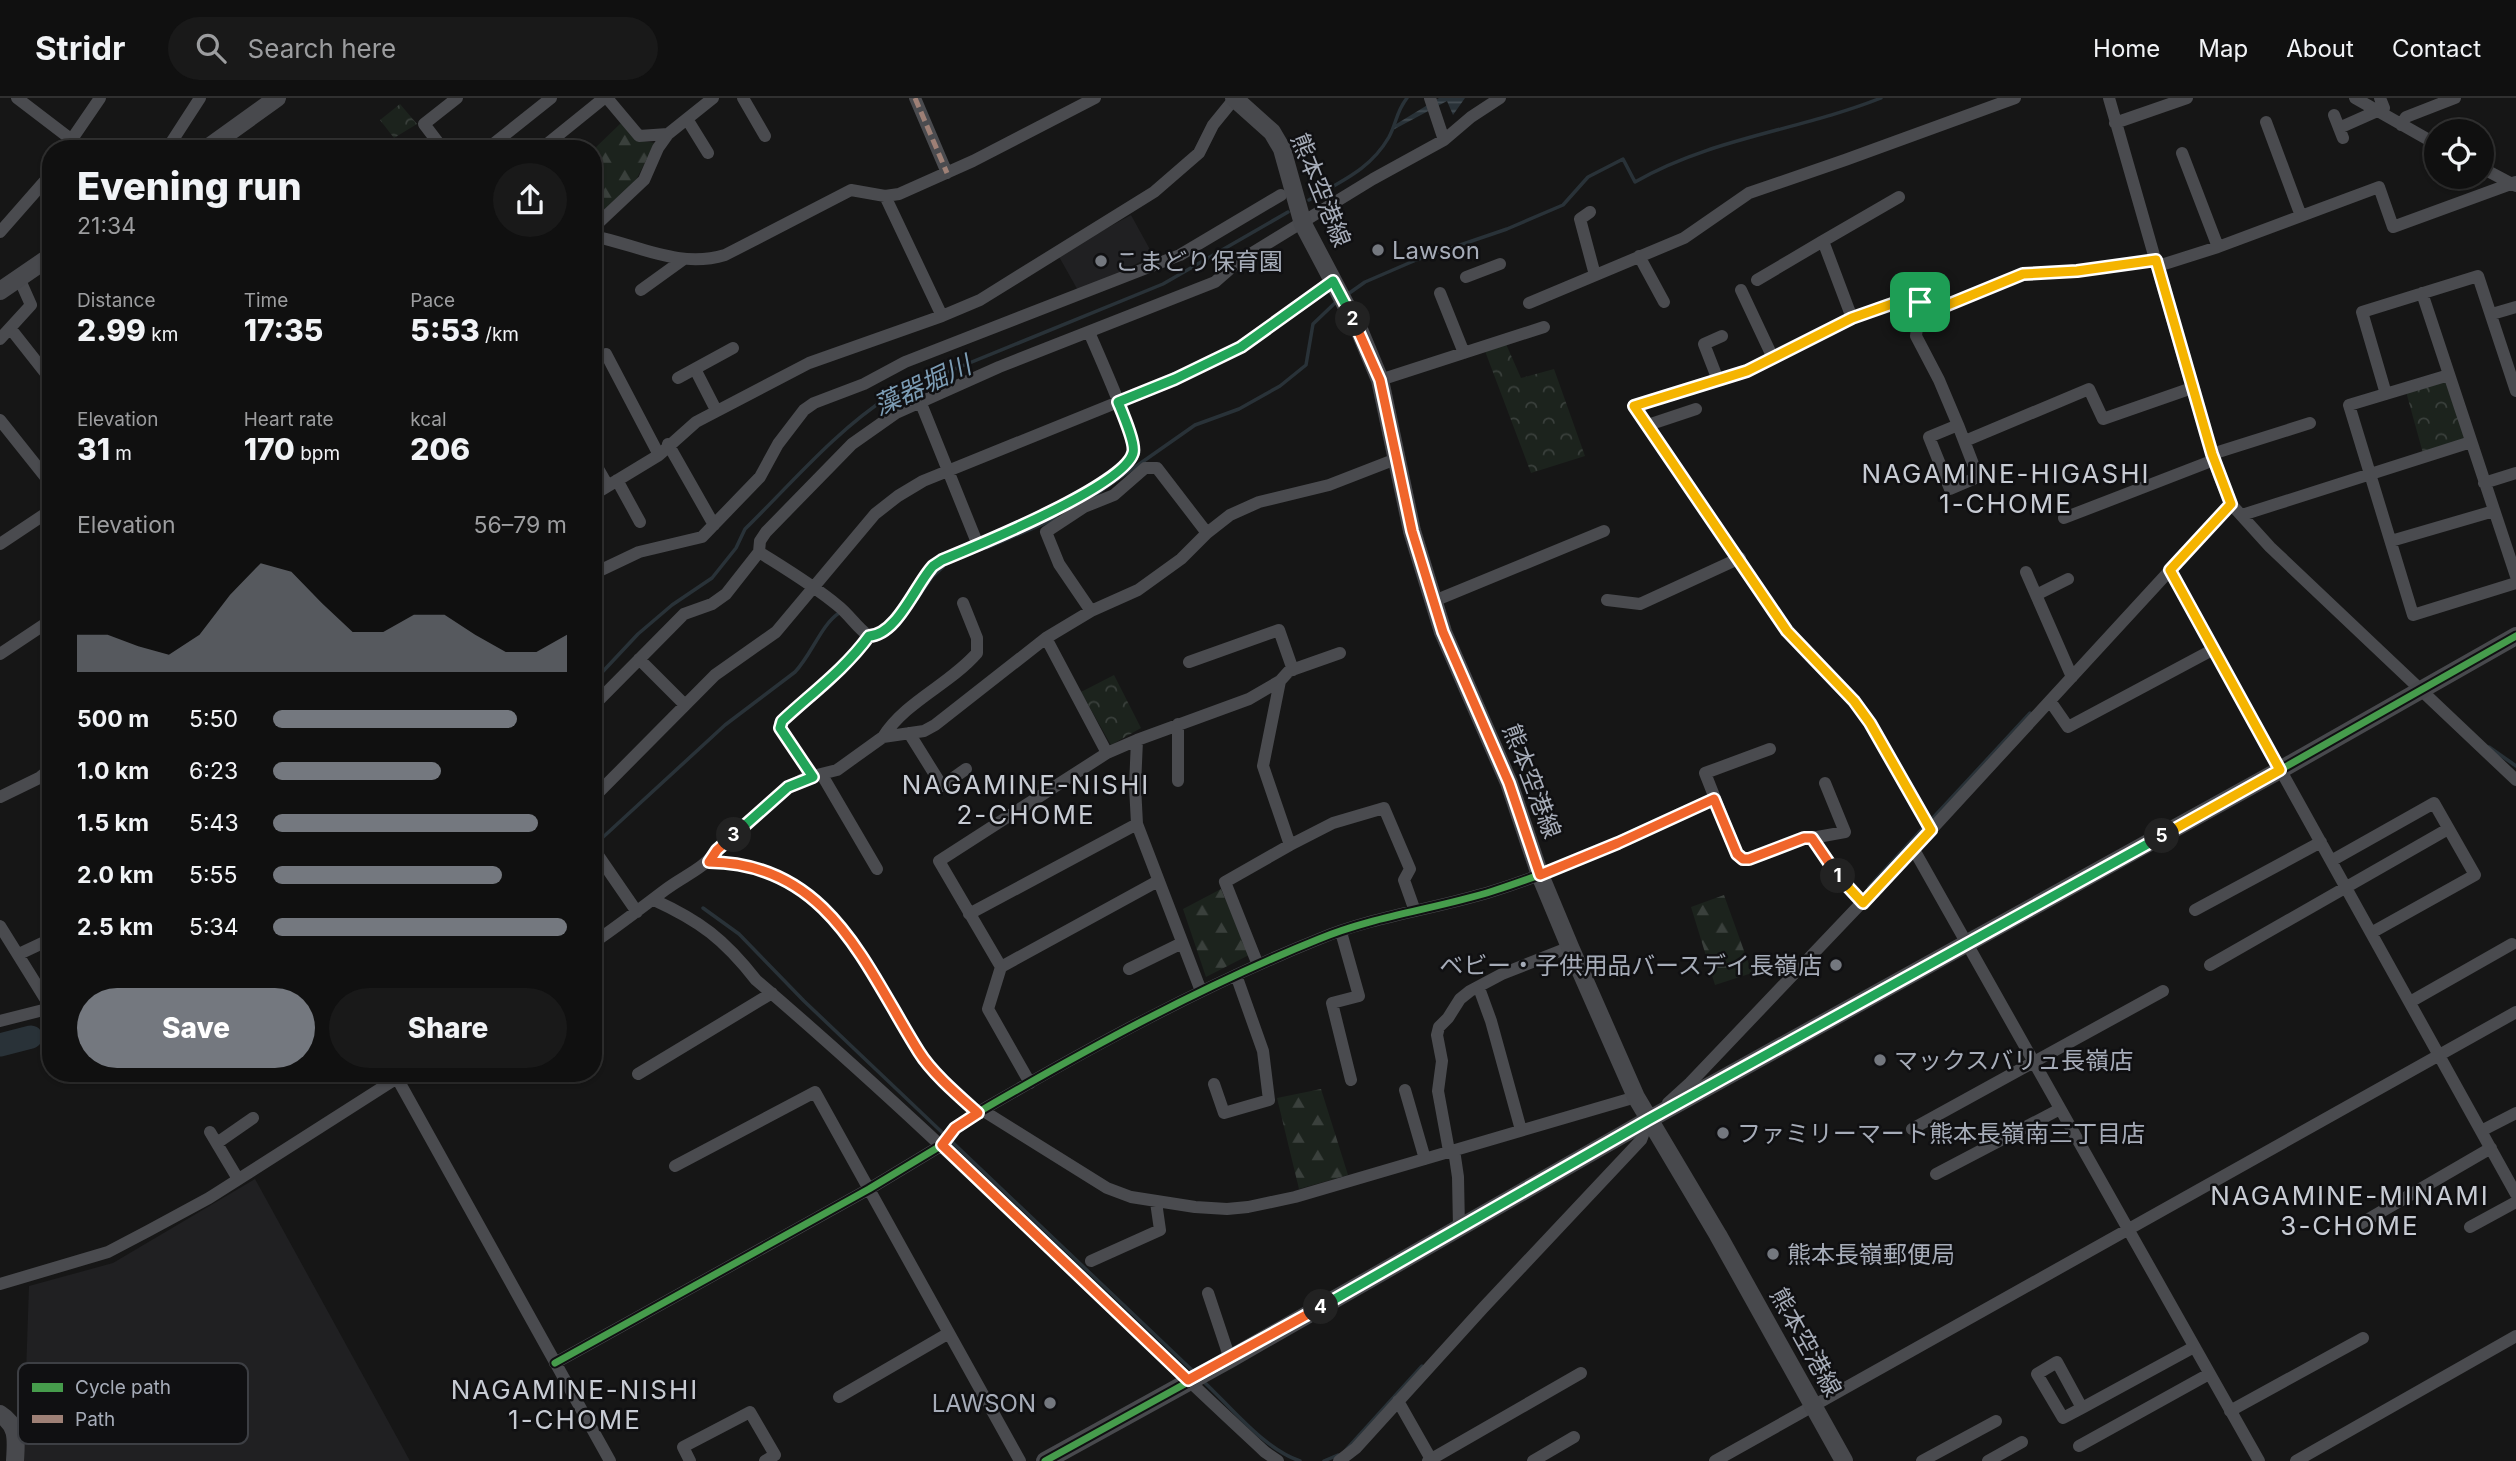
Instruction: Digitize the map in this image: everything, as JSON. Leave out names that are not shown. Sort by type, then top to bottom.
[{"type":"street","points":[[17,98],[36,104],[68,140]]},
{"type":"street","points":[[74,140],[100,98]]},
{"type":"street","points":[[173,140],[199,98]]},
{"type":"street","points":[[219,140],[277,98]]},
{"type":"street","points":[[436,140],[424,124],[457,98]]},
{"type":"street","points":[[497,140],[551,98]]},
{"type":"street","points":[[552,140],[605,98],[639,136],[668,134]]},
{"type":"street","points":[[602,220],[644,180],[658,148],[668,134],[713,98]]},
{"type":"street","points":[[743,98],[765,136]]},
{"type":"street","points":[[915,98],[947,173]]},
{"type":"street","points":[[602,239],[684,259],[705,260],[725,255],[851,190],[885,195],[899,194],[947,173],[1095,98]]},
{"type":"street","points":[[1430,98],[1444,140]]},
{"type":"street","points":[[602,697],[684,614],[720,600],[759,552],[760,541],[766,532],[852,444],[896,413],[1215,282],[1239,261],[1444,140],[1471,117],[1500,98]]},
{"type":"street","points":[[1529,303],[1684,238],[1749,193],[2015,98]]},
{"type":"street","points":[[2109,98],[2192,388],[2231,504],[2270,547],[2516,780]]},
{"type":"street","points":[[2115,123],[2187,98]]},
{"type":"street","points":[[2355,98],[2424,137]]},
{"type":"street","points":[[2339,127],[2384,108],[2380,98]]},
{"type":"street","points":[[2401,125],[2406,117],[2455,98]]},
{"type":"street","points":[[602,489],[659,455],[668,444],[696,422],[809,363],[980,300],[1154,192],[1199,153],[1213,125],[1241,100]]},
{"type":"street","name":"熊本空港線","points":[[1241,100],[1272,132],[1282,149],[1303,224],[1339,292],[1380,380],[1412,531],[1443,632],[1509,783],[1540,875],[1636,1097],[1718,1235],[1844,1461]]},
{"type":"street","points":[[687,119],[708,153]]},
{"type":"street","points":[[2266,122],[2301,216]]},
{"type":"street","points":[[2182,153],[2218,247]]},
{"type":"street","points":[[2494,174],[2514,184]]},
{"type":"street","points":[[0,232],[42,184]]},
{"type":"street","points":[[1931,830],[1870,723],[1854,701],[1787,631],[1740,558],[1634,406],[1747,371],[1852,318],[1906,299],[1945,306],[2023,274],[2157,263],[2218,247],[2379,187],[2393,227],[2514,184]]},
{"type":"street","points":[[885,195],[942,316]]},
{"type":"street","points":[[602,566],[639,552],[702,537],[760,477],[790,426],[810,405],[864,384],[905,362],[1180,255],[1281,195]]},
{"type":"street","points":[[1757,280],[1899,197]]},
{"type":"street","points":[[1590,212],[1580,219],[1595,275]]},
{"type":"street","points":[[1823,241],[1852,318]]},
{"type":"street","points":[[1639,257],[1664,302]]},
{"type":"street","points":[[641,290],[684,259]]},
{"type":"street","points":[[1,289],[42,262]]},
{"type":"street","points":[[1466,277],[1500,264]]},
{"type":"street","points":[[2386,394],[2362,312],[2478,276],[2516,391]]},
{"type":"street","points":[[0,339],[32,305],[19,278]]},
{"type":"street","points":[[1741,290],[1773,358]]},
{"type":"street","points":[[602,789],[721,670],[776,632],[861,530],[886,505],[910,488],[1175,379],[1241,347],[1339,292]]},
{"type":"street","points":[[1440,293],[1464,353]]},
{"type":"street","points":[[2422,293],[2516,576]]},
{"type":"street","points":[[1920,302],[1916,336],[1939,380],[1965,441],[1978,477],[1950,489],[1929,437],[1958,425]]},
{"type":"street","points":[[2492,314],[2516,307]]},
{"type":"street","points":[[1380,380],[1544,327]]},
{"type":"street","points":[[10,328],[42,369]]},
{"type":"street","points":[[877,869],[818,776],[780,728],[780,723],[836,673],[869,636],[881,633],[895,620],[933,566],[1035,521],[1103,483],[1133,456],[1133,447],[1118,402],[1089,332]]},
{"type":"street","points":[[1718,380],[1704,344],[1722,336]]},
{"type":"street","points":[[678,378],[733,348]]},
{"type":"street","points":[[606,354],[659,455]]},
{"type":"street","points":[[695,369],[716,410]]},
{"type":"street","points":[[2449,375],[2349,405],[2413,615],[2516,583]]},
{"type":"street","points":[[1965,441],[2089,389],[2103,419],[2192,388]]},
{"type":"street","points":[[920,401],[978,545]]},
{"type":"street","points":[[1648,425],[1696,409]]},
{"type":"street","points":[[0,420],[42,473]]},
{"type":"street","points":[[2064,518],[2213,457],[2311,423]]},
{"type":"street","points":[[2242,515],[2471,442]]},
{"type":"street","points":[[668,444],[714,525]]},
{"type":"street","points":[[883,737],[924,731],[935,725],[1046,638],[1091,611],[1138,590],[1181,559],[1230,515],[1259,502],[1329,485],[1396,459]]},
{"type":"street","points":[[1091,611],[1059,564],[1046,532],[1084,508],[1114,495],[1144,468],[1157,468],[1207,533]]},
{"type":"street","points":[[602,471],[640,522]]},
{"type":"street","points":[[2484,483],[2516,473]]},
{"type":"street","points":[[1339,1461],[1356,1448],[1641,1140],[1648,1120],[1690,1083],[1863,903],[2231,504]]},
{"type":"street","points":[[2391,541],[2494,511]]},
{"type":"street","points":[[0,544],[42,516]]},
{"type":"street","points":[[1434,601],[1604,531]]},
{"type":"street","points":[[759,552],[815,587],[869,636]]},
{"type":"street","points":[[1606,600],[1640,604],[1740,558]]},
{"type":"street","points":[[2170,570],[2516,1194]]},
{"type":"street","points":[[2026,572],[2072,677]]},
{"type":"street","points":[[2036,595],[2068,579]]},
{"type":"street","points":[[602,937],[664,890],[709,862],[717,850],[788,787],[837,770],[883,737],[895,719],[946,681],[977,653],[977,638],[963,603]]},
{"type":"street","points":[[0,654],[42,626]]},
{"type":"street","points":[[1189,662],[1279,630],[1293,670]]},
{"type":"street","points":[[1045,1461],[1230,1359],[1648,1120],[1968,944],[2516,636]]},
{"type":"street","points":[[1046,638],[1107,753]]},
{"type":"street","points":[[2050,701],[2068,727],[2214,649]]},
{"type":"street","points":[[1001,967],[939,861],[1107,753],[1249,699],[1293,670],[1340,653]]},
{"type":"street","points":[[639,659],[685,705]]},
{"type":"street","points":[[1280,681],[1263,766],[1290,845]]},
{"type":"street","points":[[1178,724],[1178,781]]},
{"type":"street","points":[[909,733],[942,786],[966,768]]},
{"type":"street","points":[[1137,740],[1137,824],[1201,991]]},
{"type":"street","points":[[1770,750],[1705,773],[1737,854],[1743,859],[1804,838],[1845,832],[1825,783]]},
{"type":"street","points":[[0,797],[42,776]]},
{"type":"street","points":[[555,1363],[869,1189],[942,1145],[955,1128],[980,1111],[1201,991],[1321,937],[1491,892],[1540,875],[1714,799]]},
{"type":"street","points":[[2331,861],[2434,803],[2475,875],[2371,933]]},
{"type":"street","points":[[1258,965],[1224,882],[1333,823],[1384,808],[1410,869],[1404,880],[1415,911]]},
{"type":"street","points":[[970,914],[1137,824]]},
{"type":"street","points":[[2210,965],[2448,830]]},
{"type":"street","points":[[1812,838],[1835,873],[1863,903]]},
{"type":"street","points":[[2195,911],[2320,842]]},
{"type":"street","points":[[1913,848],[2259,1461]]},
{"type":"street","points":[[602,861],[638,912]]},
{"type":"street","points":[[709,862],[728,862],[779,877],[797,886],[824,909],[862,954],[920,1054],[980,1111],[1107,1188],[1156,1202],[1227,1209],[1295,1197],[1636,1097]]},
{"type":"street","points":[[1030,1083],[988,1009],[1001,967],[1158,881]]},
{"type":"street","points":[[654,900],[691,917],[734,952],[756,979],[942,1145],[1188,1380],[1278,1461]]},
{"type":"street","points":[[0,926],[42,993]]},
{"type":"street","points":[[1341,932],[1359,996],[1332,1003],[1351,1080]]},
{"type":"street","points":[[19,954],[42,943]]},
{"type":"street","points":[[1129,969],[1182,943]]},
{"type":"street","points":[[2410,1002],[2512,944]]},
{"type":"street","points":[[1459,1228],[1458,1177],[1438,1091],[1442,1061],[1437,1035],[1439,1027],[1460,999],[1502,974],[1570,947]]},
{"type":"street","points":[[1214,1084],[1224,1113],[1269,1100],[1263,1051],[1236,975]]},
{"type":"street","points":[[1479,988],[1491,1021],[1521,1130]]},
{"type":"street","points":[[1912,1129],[2164,991]]},
{"type":"street","points":[[638,1074],[772,993]]},
{"type":"street","points":[[0,1021],[42,1010]]},
{"type":"street","points":[[1715,1461],[2516,1012]]},
{"type":"street","points":[[0,1284],[108,1252],[209,1198],[390,1082]]},
{"type":"street","points":[[405,1082],[610,1461]]},
{"type":"street","points":[[1405,1090],[1425,1159]]},
{"type":"street","points":[[675,1166],[815,1092],[1020,1461]]},
{"type":"street","points":[[1936,1174],[2060,1109]]},
{"type":"street","points":[[2481,1131],[2516,1114]]},
{"type":"street","points":[[238,1179],[214,1137],[253,1118]]},
{"type":"street","points":[[2360,1224],[2491,1148]]},
{"type":"street","points":[[1091,1261],[1160,1230],[1156,1202]]},
{"type":"street","points":[[2470,1227],[2516,1202]]},
{"type":"street","points":[[1208,1293],[1230,1359]]},
{"type":"street","points":[[839,1397],[949,1333]]},
{"type":"street","points":[[2296,1461],[2516,1336]]},
{"type":"street","points":[[2230,1411],[2363,1338]]},
{"type":"street","points":[[2082,1408],[2194,1347]]},
{"type":"street","points":[[1398,1401],[1430,1461],[1581,1373]]},
{"type":"street","points":[[2079,1446],[2209,1374]]},
{"type":"street","points":[[691,1461],[683,1447],[750,1412],[775,1455],[765,1461]]},
{"type":"street","points":[[0,1414],[12,1423],[16,1431],[15,1461]]},
{"type":"street","points":[[1922,1461],[1996,1420]]},
{"type":"street","points":[[1533,1461],[1574,1437]]},
{"type":"street","points":[[1988,1461],[2022,1442]]},
{"type":"shaded area","points":[[1439,98],[1465,98],[1453,115],[1447,101],[1391,131],[1393,126]]},
{"type":"shaded area","points":[[1131,215],[1153,255],[1080,294],[1058,255]]},
{"type":"shaded area","points":[[255,1179],[410,1461],[23,1461],[24,1444],[248,1444],[248,1363],[26,1363],[29,1286],[113,1263]]},
{"type":"green space","points":[[400,104],[417,124],[394,138],[380,120]]},
{"type":"green space","points":[[621,123],[637,140],[655,143],[636,180],[602,212],[602,141]]},
{"type":"green space","points":[[1506,344],[1521,378],[1554,369],[1585,456],[1531,473],[1485,351]]},
{"type":"green space","points":[[2449,375],[2471,442],[2424,457],[2405,388]]},
{"type":"green space","points":[[1114,675],[1141,728],[1111,745],[1081,692]]},
{"type":"green space","points":[[1221,889],[1249,955],[1206,977],[1183,909]]},
{"type":"green space","points":[[1724,895],[1752,973],[1715,985],[1691,907]]},
{"type":"green space","points":[[1321,1089],[1348,1175],[1299,1189],[1277,1098]]},
{"type":"waterway","name":"藻器堀川","points":[[1309,200],[1354,174],[1373,158],[1389,137],[1407,98]]},
{"type":"waterway","points":[[1348,294],[1365,282],[1416,260],[1507,229],[1563,205],[1588,177],[1623,159],[1635,182],[1694,155],[1881,98]]},
{"type":"waterway","name":"藻器堀川","points":[[602,672],[638,634],[672,605],[712,578],[736,548],[745,529],[833,441],[891,395],[1163,284],[1288,212]]},
{"type":"waterway","points":[[1088,500],[1195,425],[1239,409],[1280,386],[1306,365],[1313,324],[1336,302]]},
{"type":"waterway","points":[[987,548],[1057,518]]},
{"type":"waterway","points":[[917,599],[932,577],[943,567]]},
{"type":"waterway","points":[[602,838],[725,725],[795,672],[827,625],[839,613]]},
{"type":"waterway","points":[[1931,820],[2030,713]]},
{"type":"waterway","points":[[2489,747],[2516,766]]},
{"type":"waterway","points":[[1869,887],[1925,826]]},
{"type":"waterway","points":[[703,908],[739,934],[804,1001],[1195,1373]]},
{"type":"waterway","name":"藻器堀川","points":[[31,1037],[42,1034]]},
{"type":"waterway","name":"藻器堀川","points":[[0,1045],[31,1037]]},
{"type":"waterway","points":[[1345,1451],[1422,1366]]},
{"type":"waterway","points":[[1203,1381],[1261,1437],[1300,1461]]},
{"type":"waterway","points":[[1324,1461],[1338,1455]]},
{"type":"marked path","points":[[915,98],[947,173]]},
{"type":"cycle path","points":[[1045,1461],[1230,1359],[1648,1120],[2280,770],[2516,636]]},
{"type":"cycle path","points":[[555,1363],[869,1189],[942,1145],[955,1128],[982,1110],[1190,997],[1275,957],[1340,931],[1521,882],[1714,799]]},
{"type":"place","name":"Lawson","points":[[1378,250]]},
{"type":"place","name":"こまどり保育園","points":[[1101,261]]},
{"type":"place","name":"ベビー・子供用品バースデイ長嶺店","points":[[1836,965]]},
{"type":"place","name":"マックスバリュ長嶺店","points":[[1880,1060]]},
{"type":"place","name":"ファミリーマート熊本長嶺南三丁目店","points":[[1723,1133]]},
{"type":"place","name":"熊本長嶺郵便局","points":[[1773,1254]]},
{"type":"place","name":"LAWSON","points":[[1050,1403]]},
{"type":"district","name":"NAGAMINE-HIGASHI 1-CHOME","points":[[2006,488]]},
{"type":"district","name":"NAGAMINE-NISHI 2-CHOME","points":[[1026,799]]},
{"type":"district","name":"NAGAMINE-MINAMI 3-CHOME","points":[[2350,1210]]},
{"type":"district","name":"NAGAMINE-NISHI 1-CHOME","points":[[575,1404]]},
{"type":"route","points":[[2156,260],[2218,476],[2231,504],[2170,570],[2280,770],[1648,1120],[1230,1359],[1188,1380],[942,1145],[955,1128],[978,1113],[920,1054],[862,954],[824,909],[797,886],[779,877],[728,862],[709,862],[717,850],[788,787],[813,777],[780,728],[782,721],[827,682],[869,636],[877,635],[888,627],[933,566],[1035,521],[1103,483],[1117,473],[1133,456],[1134,451],[1118,402],[1175,379],[1241,347],[1333,281],[1360,332],[1380,380],[1412,531],[1443,632],[1509,783],[1540,875],[1714,799],[1737,854],[1743,859],[1775,851],[1804,838],[1812,838],[1818,843],[1835,873],[1863,903],[1931,830],[1870,723],[1854,701],[1787,631],[1740,558],[1634,406],[1747,371],[1852,318],[1906,299],[1920,302],[1945,306],[2023,274],[2077,271],[2156,260]]}]
